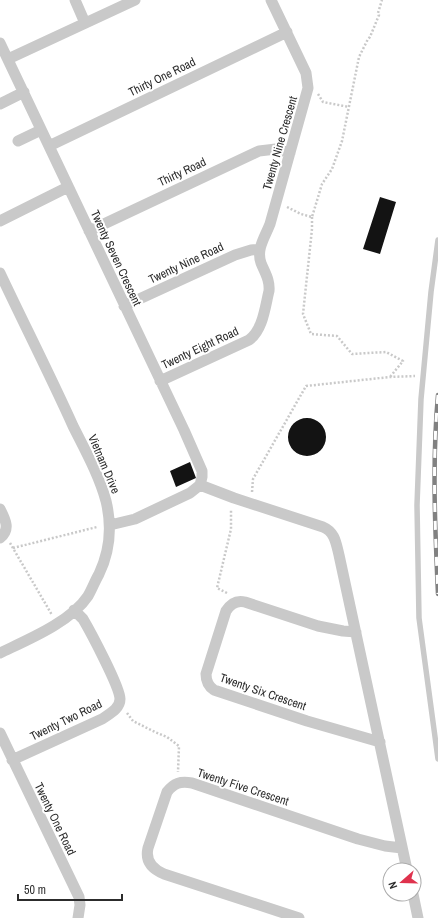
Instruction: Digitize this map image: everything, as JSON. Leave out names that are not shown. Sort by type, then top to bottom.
[{"type":"street","points":[[75,0],[85,23]]},
{"type":"street","points":[[8,59],[135,0]]},
{"type":"street","name":"Twenty Nine Crescent","points":[[260,249],[270,224],[308,88],[306,73],[271,0]]},
{"type":"street","name":"Thirty One Road","points":[[48,146],[287,32]]},
{"type":"street","name":"Twenty Seven Crescent","points":[[0,43],[202,471],[200,485]]},
{"type":"street","points":[[0,104],[24,92]]},
{"type":"street","points":[[18,141],[41,130]]},
{"type":"street","name":"Thirty Road","points":[[89,231],[259,151],[276,150],[290,153]]},
{"type":"street","points":[[0,221],[68,188]]},
{"type":"street","name":"Twenty Nine Road","points":[[124,306],[235,255],[247,250],[260,249]]},
{"type":"street","name":"Twenty Eight Road","points":[[160,381],[241,344],[255,335],[259,329],[270,285],[261,262],[260,249]]},
{"type":"street","name":"Vietnam Drive","points":[[0,274],[48,370],[97,477],[106,501],[110,525],[109,545],[105,562],[87,597],[74,610],[41,633],[0,653]]},
{"type":"street","points":[[110,525],[135,518],[184,497],[200,485],[251,504],[323,526],[333,533],[356,632],[405,862]]},
{"type":"street","points":[[0,509],[5,520],[6,528],[5,533],[0,538]]},
{"type":"street","points":[[232,603],[241,601],[246,602],[324,627],[356,632]]},
{"type":"street","name":"Twenty Six Crescent","points":[[232,603],[226,611],[206,674],[206,680],[211,688],[307,721],[380,742]]},
{"type":"street","name":"Twenty Two Road","points":[[12,760],[102,719],[118,706],[120,698],[113,678],[86,625],[74,610]]},
{"type":"street","name":"Twenty One Road","points":[[0,733],[78,897],[80,905],[78,918]]},
{"type":"street","points":[[177,782],[170,787],[167,792],[146,854],[152,867],[164,874],[299,918]]},
{"type":"street","name":"Twenty Five Crescent","points":[[177,782],[192,783],[358,839],[385,846],[402,848]]},
{"type":"street","points":[[415,902],[418,918]]},
{"type":"lane","points":[[438,240],[431,292],[423,376],[419,430],[417,505],[419,618],[438,759]]},
{"type":"path","points":[[382,0],[378,13],[379,15],[360,56],[349,100],[342,141],[332,169],[322,184],[312,217],[303,314],[311,334],[337,336],[352,354],[386,352],[403,361],[390,377]]},
{"type":"path","points":[[308,88],[318,94],[324,102],[349,107]]},
{"type":"path","points":[[276,203],[312,217]]},
{"type":"path","points":[[251,504],[253,479],[306,386],[390,377],[423,376]]},
{"type":"path","points":[[232,603],[229,594],[217,588],[231,529],[231,509],[234,498]]},
{"type":"path","points":[[51,614],[13,548],[97,527]]},
{"type":"path","points":[[118,706],[126,711],[133,721],[167,737],[179,746],[177,782]]},
{"type":"building","points":[[380,197],[396,202],[380,254],[363,249]]},
{"type":"building","points":[[303,418],[311,418],[321,423],[325,430],[325,444],[321,451],[311,456],[303,456],[293,451],[291,448],[288,441],[288,433],[293,423],[296,421]]},
{"type":"building","points":[[190,462],[196,478],[176,487],[170,471]]},
{"type":"railway","points":[[438,395],[435,445],[435,519],[438,594]]}]
